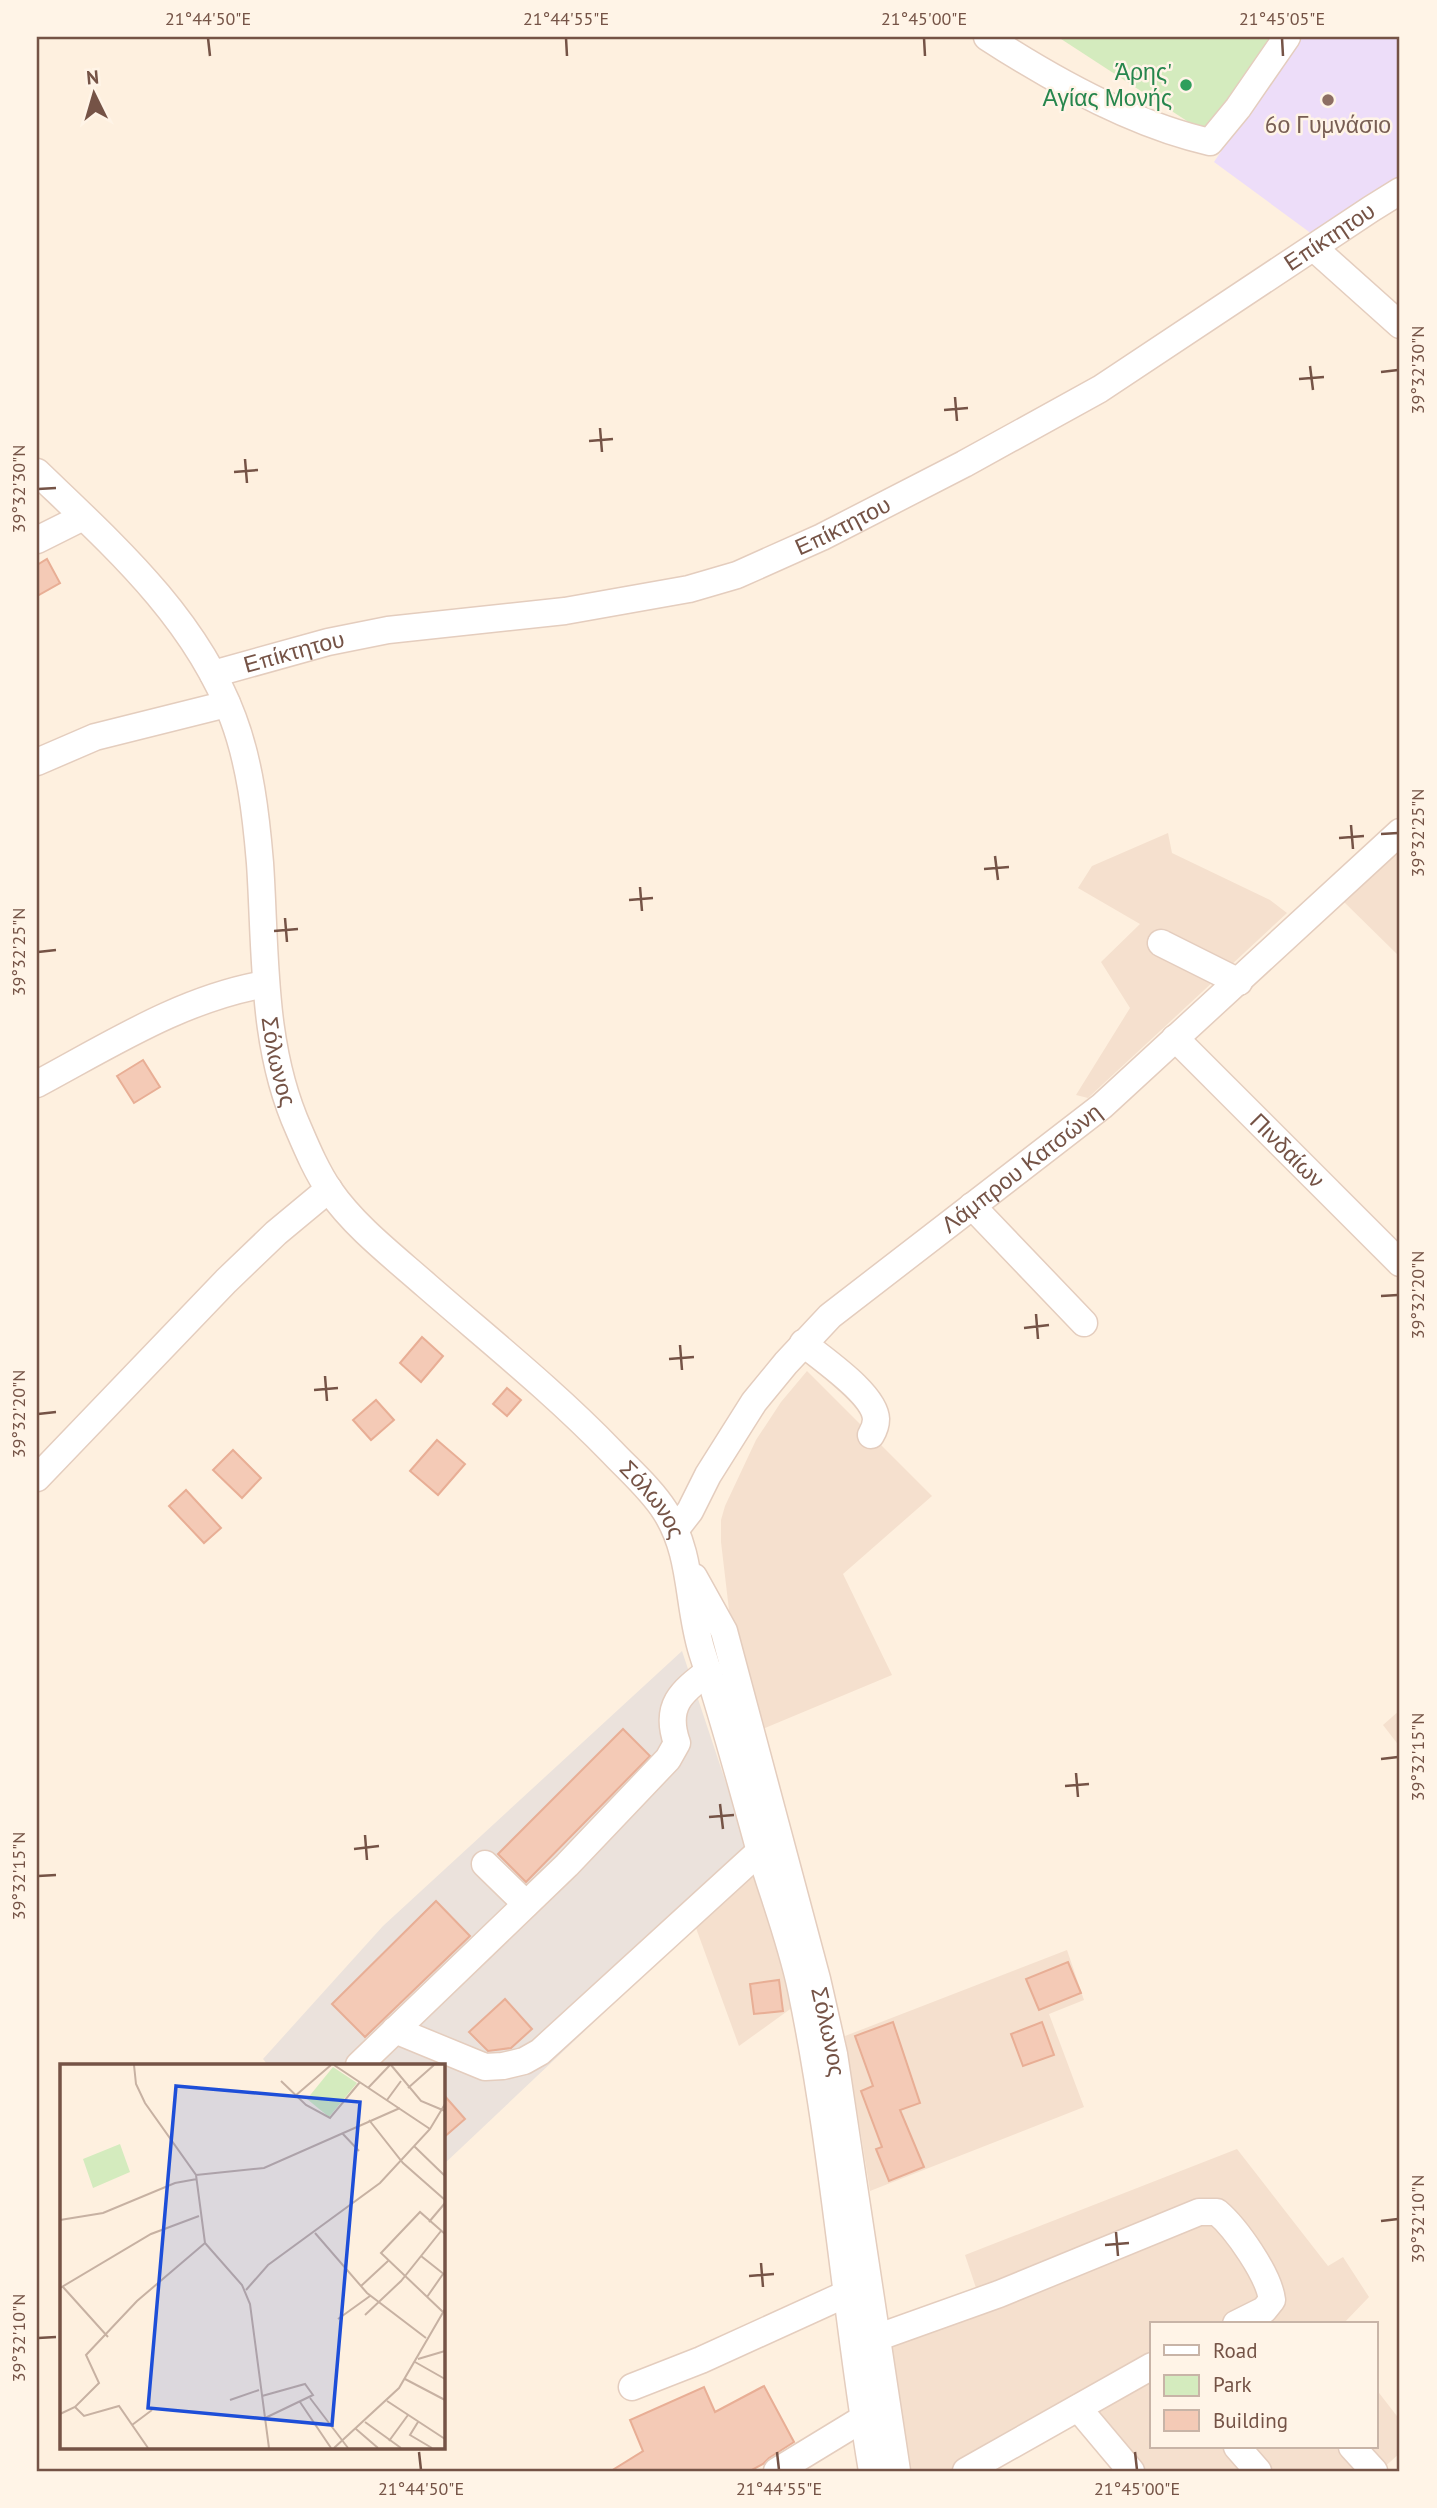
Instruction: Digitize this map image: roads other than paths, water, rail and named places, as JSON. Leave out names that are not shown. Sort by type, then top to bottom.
[{"type":"street","points":[[988,37],[1104,103],[1183,135],[1210,142],[1234,115],[1287,37]]},
{"type":"street","name":"Επίκτητου","points":[[213,674],[328,642],[388,630],[565,611],[689,589],[737,575],[822,537],[964,464],[1100,389],[1400,191]]},
{"type":"street","points":[[1314,247],[1400,325]]},
{"type":"street","name":"Σόλωνος","points":[[37,472],[158,593],[213,674],[227,704],[245,760],[254,814],[260,861],[266,984],[276,1060],[295,1122],[328,1189],[364,1230],[533,1376],[583,1422],[648,1489],[662,1505],[676,1530],[688,1566],[724,1631],[817,1979],[836,2068],[897,2471]]},
{"type":"street","points":[[37,540],[83,517]]},
{"type":"street","points":[[37,762],[95,737],[227,704]]},
{"type":"street","name":"Λάμπρου Κατσώνη","points":[[676,1530],[690,1511],[708,1475],[746,1414],[803,1343],[830,1316],[1102,1106],[1400,832]]},
{"type":"street","points":[[1161,943],[1239,982]]},
{"type":"street","points":[[37,1084],[183,1008],[226,992],[266,984]]},
{"type":"street","name":"Πινδαίων","points":[[1175,1038],[1400,1263]]},
{"type":"street","points":[[37,1478],[226,1281],[276,1233],[328,1189]]},
{"type":"street","points":[[972,1206],[1084,1323]]},
{"type":"street","points":[[803,1343],[838,1371],[867,1400],[876,1416],[876,1426],[871,1436]]},
{"type":"street","name":"Σόλωνος","points":[[688,1566],[694,1615],[796,1970],[816,2066],[872,2471]]},
{"type":"street","points":[[360,2064],[567,1865],[668,1759],[677,1743],[672,1729],[672,1717],[677,1701],[685,1688],[709,1671]]},
{"type":"street","points":[[395,2030],[485,2067],[524,2061],[540,2052],[760,1851]]},
{"type":"street","points":[[485,1864],[526,1904]]},
{"type":"street","points":[[876,2338],[999,2294],[1199,2212],[1217,2212],[1231,2224],[1268,2284],[1272,2300],[1248,2322]]},
{"type":"street","points":[[632,2387],[701,2360],[846,2294]]},
{"type":"street","points":[[966,2471],[1150,2367]]},
{"type":"street","points":[[1078,2408],[1131,2471]]},
{"type":"street","points":[[777,2471],[864,2418]]},
{"type":"street","points":[[1238,2448],[1258,2471]]},
{"type":"street","points":[[1353,2448],[1374,2471]]},
{"type":"place","name":"Άρης' Αγίας Μονής","points":[[1186,85]]},
{"type":"place","name":"6ο Γυμνάσιο","points":[[1328,100]]}]
